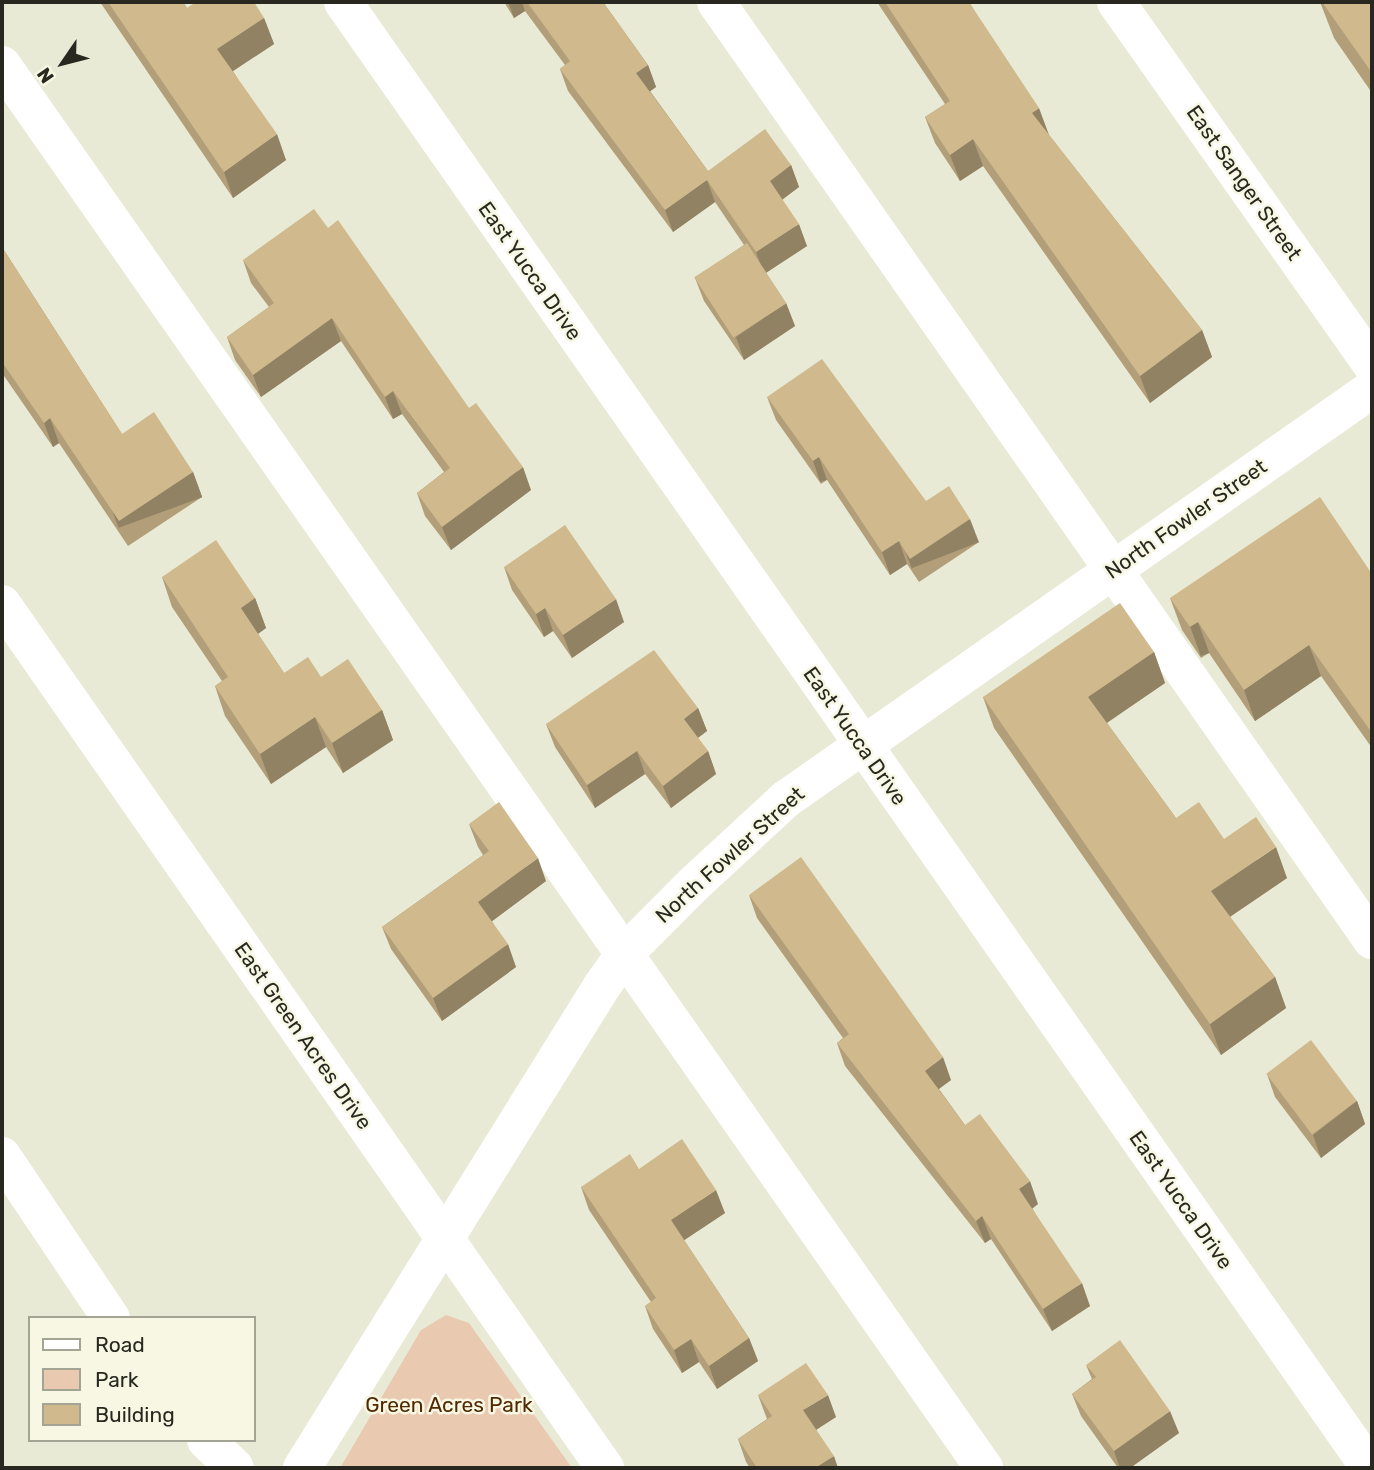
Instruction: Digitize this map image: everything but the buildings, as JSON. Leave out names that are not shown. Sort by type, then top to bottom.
[{"type":"street","name":"East Yucca Drive","points":[[343,2],[1370,1468]]},
{"type":"street","points":[[716,2],[1372,940]]},
{"type":"street","name":"East Sanger Street","points":[[1116,2],[1372,365]]},
{"type":"street","points":[[2,65],[984,1468]]},
{"type":"street","name":"North Fowler Street","points":[[302,1468],[624,954],[786,799],[1372,389]]},
{"type":"street","name":"East Green Acres Drive","points":[[2,604],[605,1468]]},
{"type":"street","points":[[2,1156],[110,1316]]},
{"type":"street","points":[[208,1442],[235,1468]]},
{"type":"green space","name":"Green Acres Park","points":[[446,1315],[469,1323],[572,1468],[340,1468],[421,1330]]}]
